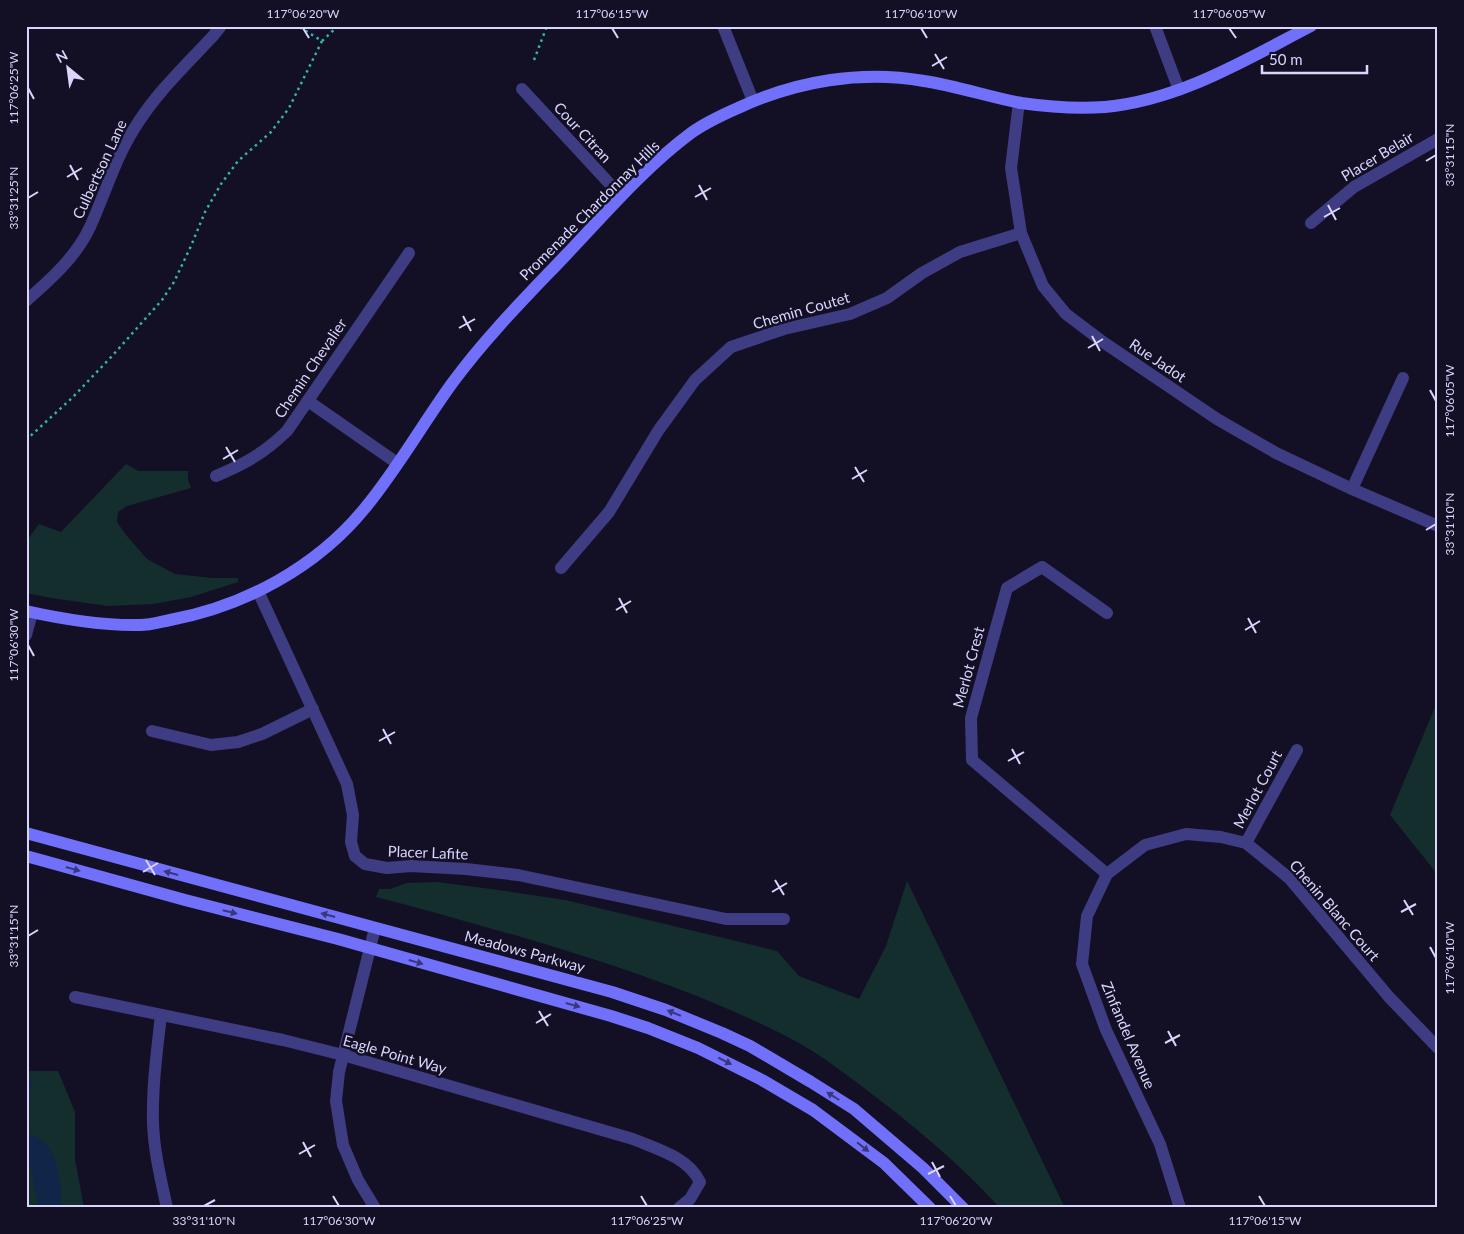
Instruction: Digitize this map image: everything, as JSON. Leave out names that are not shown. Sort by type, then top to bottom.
[{"type":"main road","name":"Promenade Chardonnay Hills","points":[[29,612],[89,622],[142,625],[197,615],[229,604],[258,591],[308,562],[338,537],[365,508],[453,382],[486,340],[621,196],[660,158],[694,131],[721,115],[788,88],[850,77],[882,76],[922,80],[1019,102],[1068,109],[1107,107],[1143,101],[1210,78],[1311,26]]},
{"type":"main road","name":"Meadows Parkway","points":[[26,833],[612,992],[666,1010],[722,1033],[774,1060],[854,1109],[923,1168],[963,1208]]},
{"type":"main road","points":[[26,856],[328,937],[648,1028],[698,1048],[762,1080],[813,1110],[884,1163],[930,1208]]},
{"type":"street","name":"Culbertson Lane","points":[[26,301],[56,276],[74,254],[90,228],[108,182],[133,130],[158,96],[221,26]]},
{"type":"street","points":[[723,26],[753,101]]},
{"type":"street","points":[[1155,26],[1179,90]]},
{"type":"street","name":"Cour Citran","points":[[522,89],[621,196]]},
{"type":"street","name":"Rue Jadot","points":[[1019,102],[1011,168],[1021,233],[1044,286],[1066,314],[1103,342],[1216,419],[1276,453],[1352,489],[1438,526]]},
{"type":"street","name":"Placer Belair","points":[[1311,223],[1354,187],[1438,139]]},
{"type":"street","name":"Chemin Coutet","points":[[561,568],[609,512],[658,431],[694,380],[731,347],[784,329],[850,314],[887,298],[922,273],[960,252],[1021,233]]},
{"type":"street","name":"Chemin Chevalier","points":[[216,476],[251,460],[271,446],[287,431],[408,252]]},
{"type":"street","points":[[1352,489],[1404,378]]},
{"type":"street","points":[[308,401],[397,464]]},
{"type":"street","name":"Merlot Crest","points":[[1107,613],[1042,567],[1007,588],[972,718],[972,760],[1107,874]]},
{"type":"street","name":"Placer Lafite","points":[[258,591],[347,784],[353,815],[351,842],[355,856],[365,864],[387,868],[411,866],[466,868],[518,875],[726,919],[784,919]]},
{"type":"street","points":[[26,635],[29,612]]},
{"type":"street","points":[[152,731],[210,745],[238,742],[262,734],[313,709]]},
{"type":"street","name":"Merlot Court","points":[[1246,843],[1297,750]]},
{"type":"street","name":"Chenin Blanc Court","points":[[1107,874],[1144,845],[1186,834],[1221,837],[1246,843],[1289,878],[1389,997],[1438,1048]]},
{"type":"street","name":"Zinfandel Avenue","points":[[1107,874],[1087,916],[1082,964],[1106,1030],[1160,1144],[1180,1208]]},
{"type":"street","points":[[375,928],[339,1072],[336,1101],[343,1145],[358,1180],[375,1208]]},
{"type":"street","name":"Eagle Point Way","points":[[75,997],[283,1040],[343,1055],[633,1139],[678,1158],[696,1173],[700,1182],[690,1199],[679,1208]]},
{"type":"street","points":[[160,1015],[154,1082],[153,1124],[159,1170],[167,1208]]},
{"type":"path","points":[[298,26],[322,42]]},
{"type":"path","points":[[26,440],[72,398],[114,355],[162,300],[174,282],[205,212],[221,184],[238,161],[271,132],[289,108],[322,42],[338,26]]},
{"type":"path","points":[[534,60],[546,26]]},
{"type":"green space","points":[[126,464],[138,471],[188,471],[188,480],[191,488],[127,506],[118,512],[117,522],[147,559],[175,574],[212,578],[238,578],[238,582],[191,597],[153,604],[108,606],[26,593],[26,542],[39,524],[61,532]]},
{"type":"green space","points":[[1438,700],[1438,875],[1390,815]]},
{"type":"green space","points":[[907,881],[1065,1208],[1000,1208],[935,1145],[840,1070],[799,1043],[733,1011],[666,984],[597,961],[528,939],[376,897],[379,889],[390,889],[407,883],[436,882],[565,900],[777,951],[799,976],[859,999],[886,946]]},
{"type":"green space","points":[[26,1071],[58,1071],[75,1112],[75,1159],[84,1208],[26,1208]]},
{"type":"water","points":[[26,1077],[30,1078],[32,1083],[29,1117],[26,1119]]},
{"type":"water","points":[[26,1136],[38,1138],[46,1144],[52,1153],[61,1187],[61,1208],[35,1208],[38,1202],[33,1182],[34,1176],[26,1159]]}]
